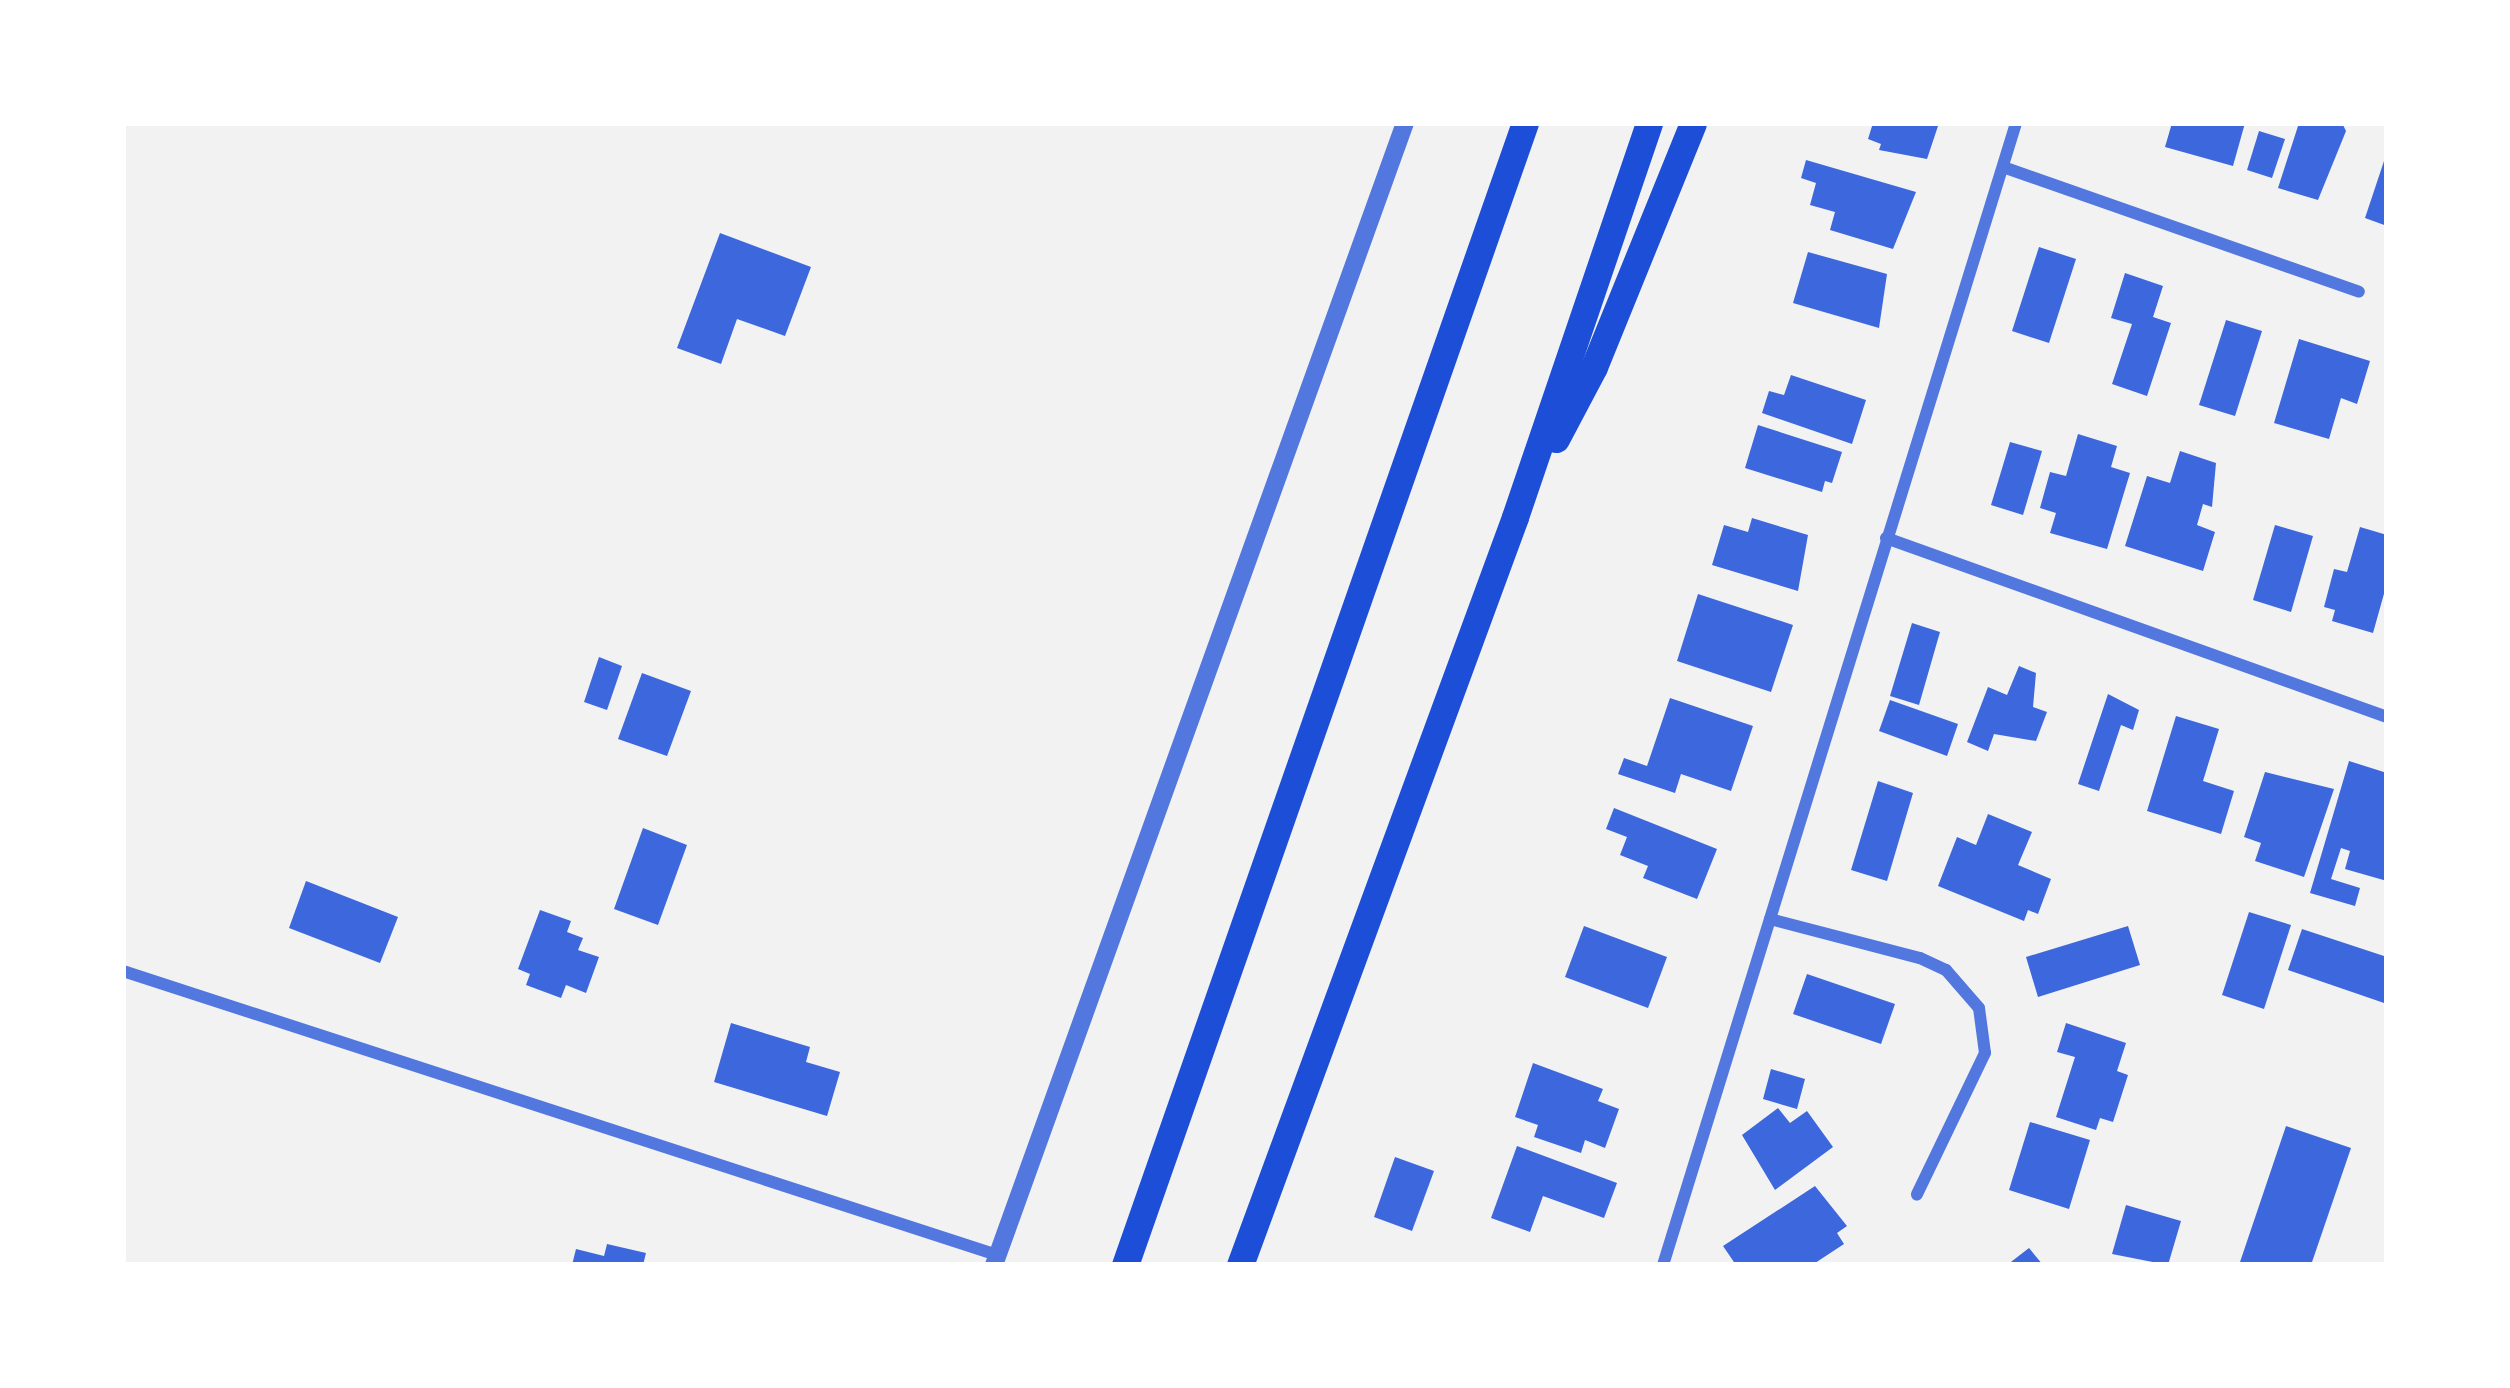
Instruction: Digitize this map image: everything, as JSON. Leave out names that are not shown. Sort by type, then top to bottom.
[{"type":"highway","points":[[1125,1265],[1526,123]]},
{"type":"highway","points":[[1240,1265],[1515,518],[1649,123]]},
{"type":"highway","points":[[1515,518],[1594,367],[1694,123]]},
{"type":"street","points":[[123,971],[995,1260],[1405,123]]},
{"type":"street","points":[[1663,1265],[2016,123]]},
{"type":"street","points":[[2002,166],[2359,292]]},
{"type":"street","points":[[1886,538],[2387,717]]},
{"type":"street","points":[[1770,919],[1920,958],[1946,970],[1979,1008],[1985,1053],[1917,1194]]},
{"type":"building","points":[[1873,123],[1939,123],[1927,159],[1879,150],[1881,144],[1868,139]]},
{"type":"building","points":[[2172,123],[2245,123],[2233,166],[2165,147]]},
{"type":"building","points":[[2299,123],[2342,123],[2346,131],[2318,200],[2278,188]]},
{"type":"building","points":[[2259,131],[2285,139],[2272,178],[2247,170]]},
{"type":"building","points":[[2387,155],[2387,226],[2365,218]]},
{"type":"building","points":[[1806,160],[1916,192],[1893,249],[1830,230],[1835,212],[1810,205],[1816,183],[1801,178]]},
{"type":"building","points":[[720,233],[811,267],[785,336],[737,319],[721,364],[677,348]]},
{"type":"building","points":[[2039,247],[2076,259],[2049,343],[2012,331]]},
{"type":"building","points":[[1808,252],[1887,274],[1879,328],[1793,303]]},
{"type":"building","points":[[2125,273],[2163,286],[2153,317],[2171,323],[2147,396],[2112,384],[2132,324],[2111,318]]},
{"type":"building","points":[[2226,320],[2262,331],[2235,416],[2199,405]]},
{"type":"building","points":[[2299,339],[2370,361],[2357,404],[2341,398],[2329,439],[2274,423]]},
{"type":"building","points":[[1791,375],[1866,400],[1852,444],[1762,413],[1769,391],[1784,395]]},
{"type":"building","points":[[1758,425],[1842,452],[1832,483],[1825,481],[1822,492],[1745,468]]},
{"type":"building","points":[[2078,434],[2117,446],[2111,467],[2130,473],[2107,549],[2050,533],[2056,513],[2040,508],[2050,472],[2066,476]]},
{"type":"building","points":[[2010,442],[2042,451],[2023,515],[1991,505]]},
{"type":"building","points":[[2180,451],[2216,463],[2212,507],[2203,504],[2197,525],[2215,532],[2203,571],[2125,546],[2147,476],[2170,483]]},
{"type":"building","points":[[1752,518],[1808,535],[1798,591],[1712,565],[1724,525],[1748,532]]},
{"type":"building","points":[[2275,525],[2313,536],[2291,612],[2253,600]]},
{"type":"building","points":[[2360,527],[2387,535],[2387,583],[2373,633],[2332,621],[2335,610],[2324,607],[2334,569],[2347,572]]},
{"type":"building","points":[[1698,594],[1793,625],[1771,692],[1677,661]]},
{"type":"building","points":[[1912,623],[1940,632],[1919,705],[1890,696]]},
{"type":"building","points":[[599,657],[622,666],[607,710],[584,702]]},
{"type":"building","points":[[2019,666],[2036,673],[2033,707],[2047,712],[2036,741],[1994,734],[1988,751],[1967,742],[1988,687],[2007,695]]},
{"type":"building","points":[[642,673],[691,691],[667,756],[618,739]]},
{"type":"building","points":[[2108,694],[2139,710],[2133,730],[2121,725],[2099,791],[2078,784]]},
{"type":"building","points":[[1670,698],[1753,726],[1731,791],[1681,774],[1675,793],[1618,774],[1624,758],[1647,766]]},
{"type":"building","points":[[1890,700],[1958,724],[1947,756],[1879,731]]},
{"type":"building","points":[[2176,716],[2219,729],[2203,781],[2234,791],[2221,834],[2147,811]]},
{"type":"building","points":[[2349,761],[2387,773],[2387,881],[2345,869],[2350,851],[2341,848],[2331,879],[2360,888],[2355,906],[2310,893]]},
{"type":"building","points":[[2265,772],[2334,789],[2304,877],[2255,861],[2261,843],[2244,837]]},
{"type":"building","points":[[1878,781],[1913,793],[1887,881],[1851,870]]},
{"type":"building","points":[[1614,808],[1717,849],[1697,899],[1643,878],[1648,866],[1620,855],[1627,837],[1606,829]]},
{"type":"building","points":[[1988,814],[2032,832],[2018,865],[2051,879],[2038,914],[2028,910],[2024,921],[1938,886],[1957,837],[1976,845]]},
{"type":"building","points":[[643,828],[687,845],[658,925],[614,909]]},
{"type":"building","points":[[306,881],[398,917],[380,963],[289,928]]},
{"type":"building","points":[[540,910],[571,921],[567,932],[583,938],[578,950],[599,957],[586,993],[566,985],[561,998],[526,985],[530,974],[518,969]]},
{"type":"building","points":[[2249,912],[2291,925],[2264,1009],[2222,995]]},
{"type":"building","points":[[1584,926],[1667,957],[1648,1008],[1565,977]]},
{"type":"building","points":[[2128,926],[2140,965],[2038,997],[2026,957]]},
{"type":"building","points":[[2302,929],[2387,957],[2387,1004],[2288,970]]},
{"type":"building","points":[[1807,974],[1895,1004],[1881,1044],[1793,1014]]},
{"type":"building","points":[[731,1023],[810,1047],[806,1062],[840,1072],[827,1116],[714,1082]]},
{"type":"building","points":[[2066,1023],[2126,1043],[2117,1071],[2128,1075],[2113,1122],[2100,1118],[2096,1130],[2056,1117],[2075,1057],[2057,1052]]},
{"type":"building","points":[[1533,1063],[1603,1089],[1598,1101],[1619,1109],[1605,1148],[1585,1140],[1581,1153],[1534,1137],[1538,1125],[1515,1117]]},
{"type":"building","points":[[1771,1069],[1805,1079],[1797,1109],[1763,1099]]},
{"type":"building","points":[[1778,1108],[1790,1123],[1807,1111],[1833,1147],[1775,1190],[1742,1135]]},
{"type":"building","points":[[2030,1122],[2090,1140],[2069,1209],[2009,1190]]},
{"type":"building","points":[[2286,1126],[2351,1148],[2311,1265],[2239,1265]]},
{"type":"building","points":[[1517,1146],[1617,1183],[1604,1218],[1543,1196],[1530,1232],[1491,1218]]},
{"type":"building","points":[[1395,1157],[1434,1171],[1412,1231],[1374,1217]]},
{"type":"building","points":[[1815,1186],[1847,1226],[1837,1233],[1844,1244],[1812,1265],[1736,1265],[1723,1246]]},
{"type":"building","points":[[2126,1205],[2181,1221],[2168,1265],[2112,1254]]},
{"type":"building","points":[[607,1244],[646,1253],[643,1265],[572,1265],[576,1249],[604,1256]]},
{"type":"building","points":[[2029,1248],[2043,1265],[2007,1265]]}]
